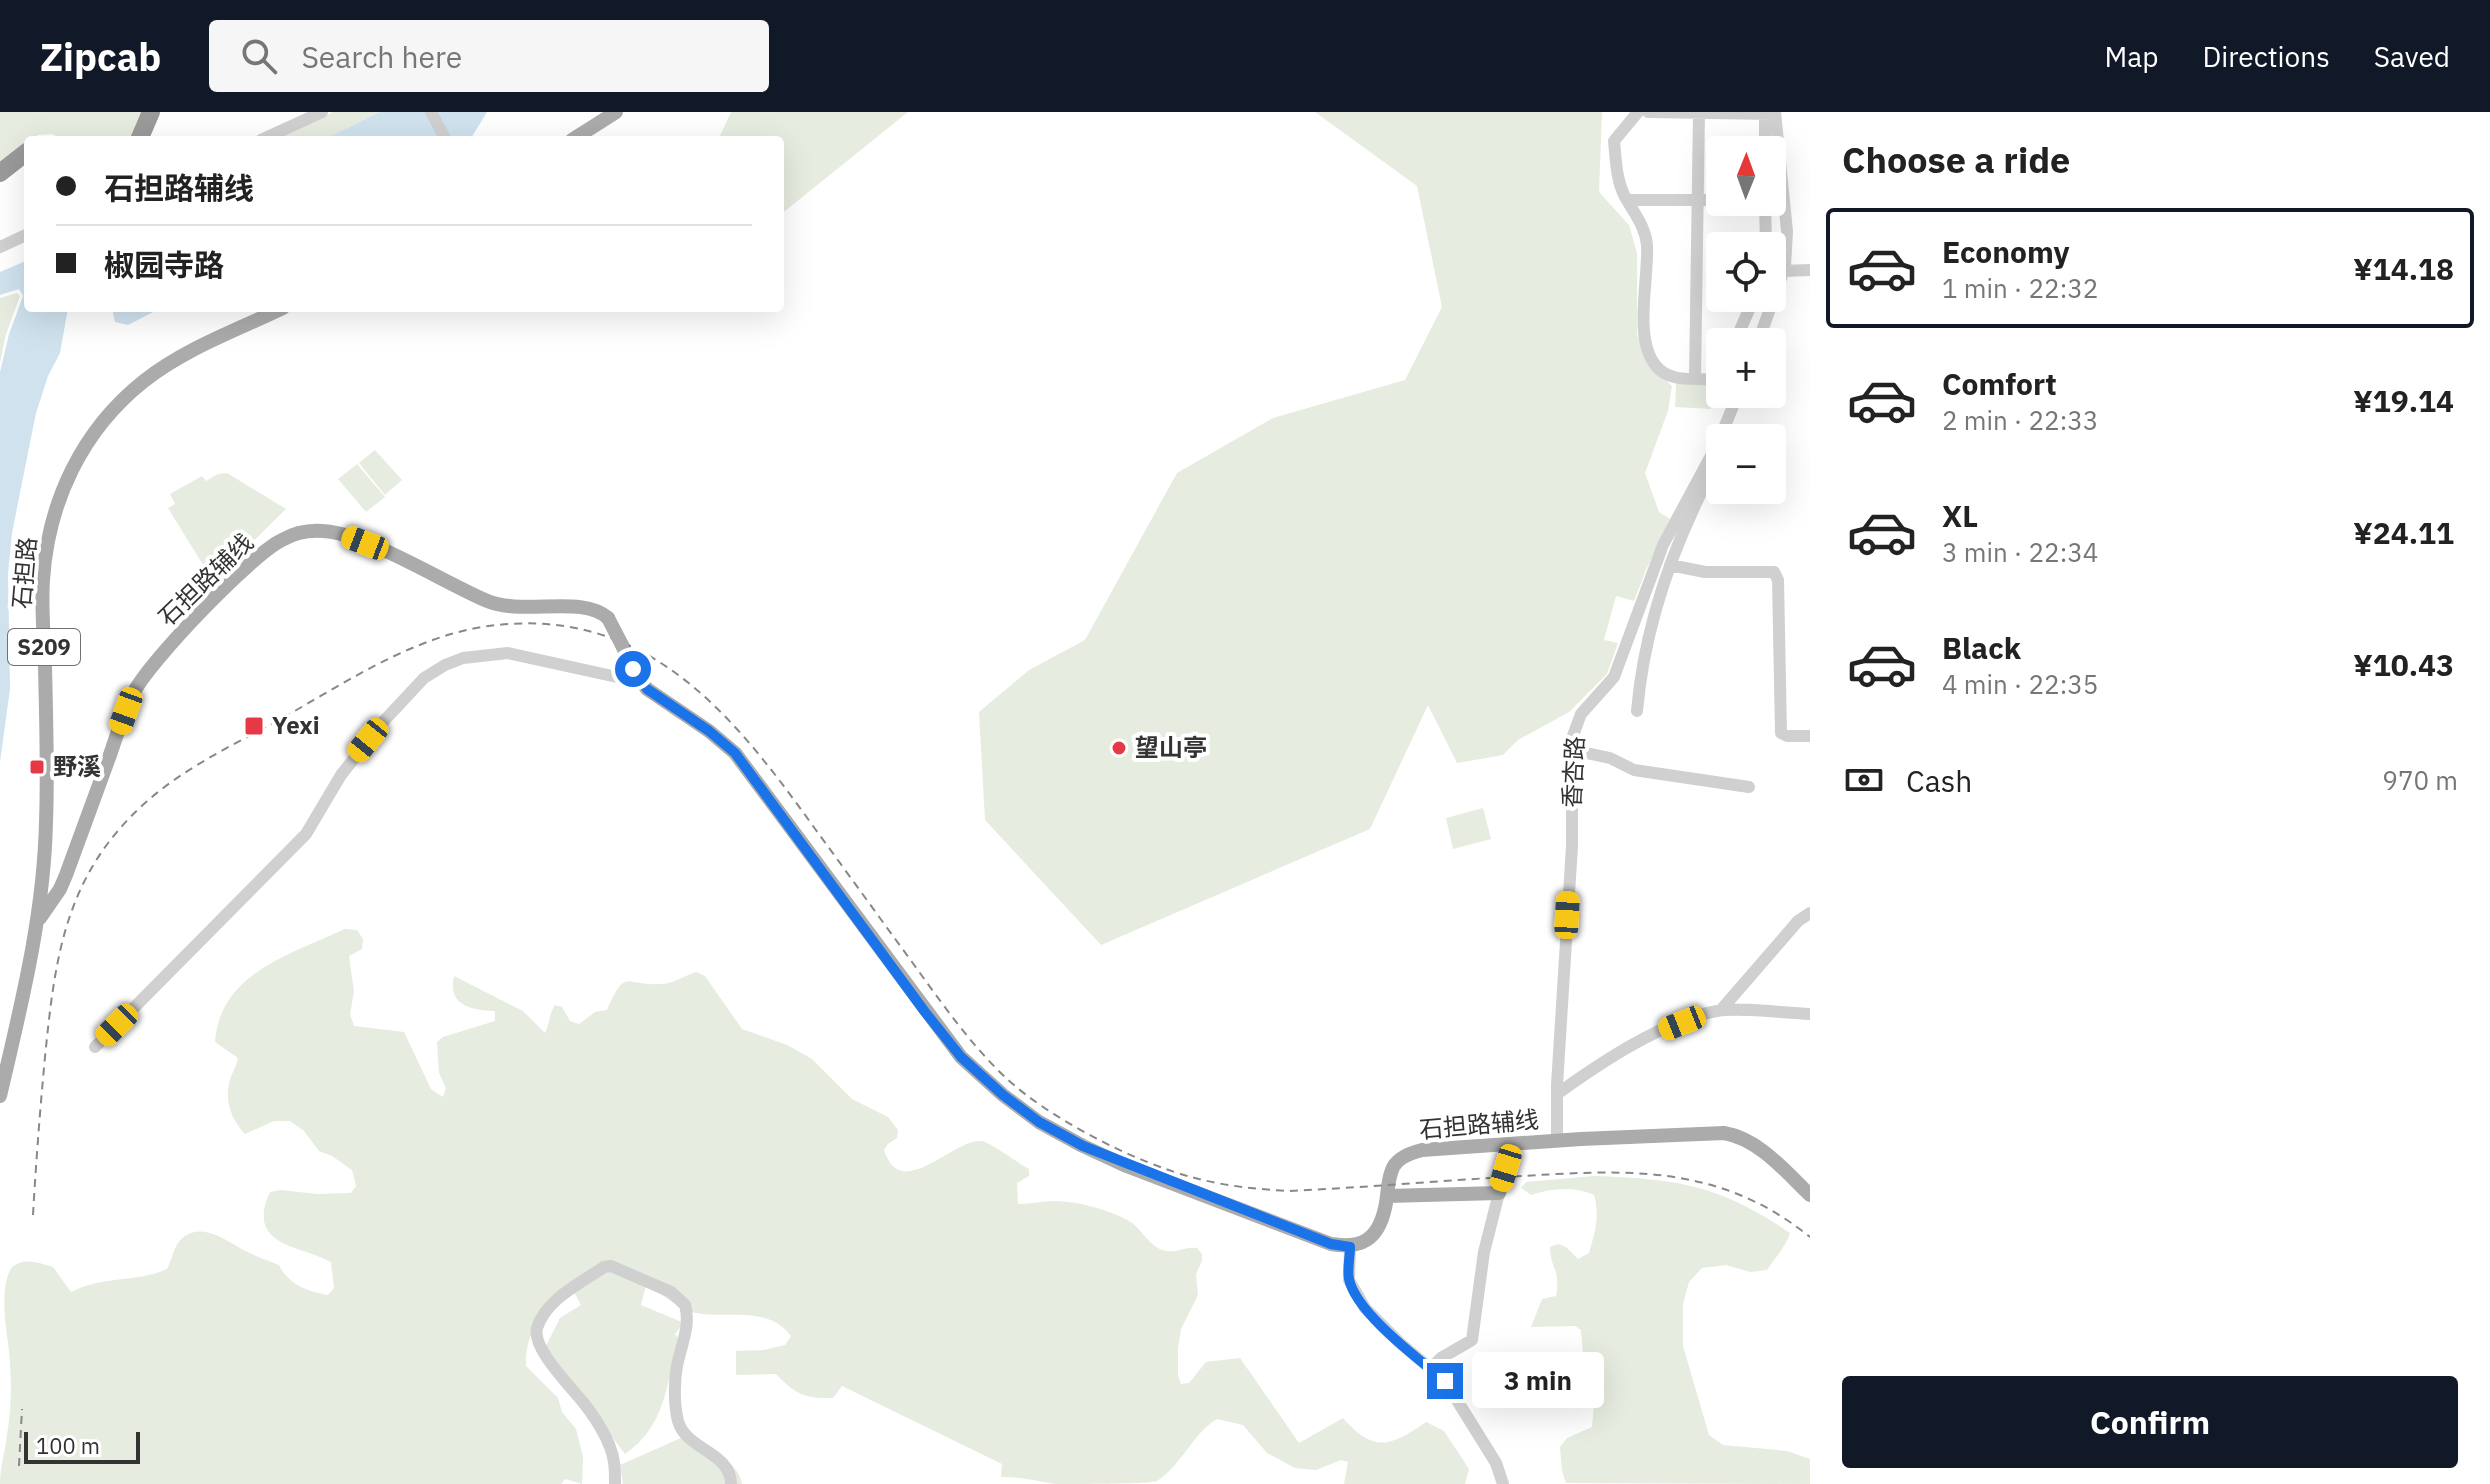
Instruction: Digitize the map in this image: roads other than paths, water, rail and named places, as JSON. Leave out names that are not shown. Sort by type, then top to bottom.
[{"type":"highway","points":[[141,136],[151,112]]},
{"type":"highway","points":[[0,173],[24,154]]},
{"type":"main road","points":[[578,136],[616,112]]},
{"type":"main road","name":"石担路","points":[[0,1096],[37,921],[46,824],[43,581],[48,541],[67,475],[106,418],[146,380],[196,350],[275,312]]},
{"type":"main road","name":"石担路辅线","points":[[37,921],[60,889],[126,711],[142,677],[261,554],[280,540],[314,531],[343,534],[488,602],[524,609],[585,606],[599,610],[608,618],[638,676]]},
{"type":"main road","points":[[638,676],[647,689],[709,731],[735,753],[925,1012],[961,1057],[1003,1095],[1039,1122],[1110,1159],[1331,1244],[1350,1247]]},
{"type":"main road","name":"石担路辅线","points":[[1350,1247],[1364,1243],[1374,1232],[1385,1212],[1392,1169],[1411,1153],[1557,1140],[1703,1132],[1738,1135],[1766,1154],[1810,1195]]},
{"type":"main road","points":[[1387,1196],[1499,1193],[1514,1144]]},
{"type":"street","points":[[270,136],[322,112]]},
{"type":"street","points":[[431,112],[444,136]]},
{"type":"street","points":[[1638,112],[1614,141],[1617,178],[1640,219],[1647,244],[1643,330],[1655,365],[1670,377],[1706,379]]},
{"type":"street","points":[[1648,112],[1772,113]]},
{"type":"street","points":[[1695,379],[1699,113]]},
{"type":"street","points":[[1768,136],[1772,113]]},
{"type":"street","points":[[1772,113],[1774,136]]},
{"type":"street","points":[[1627,200],[1706,200]]},
{"type":"street","points":[[1783,216],[1786,241]]},
{"type":"street","points":[[0,247],[24,236]]},
{"type":"street","points":[[1786,271],[1810,270]]},
{"type":"street","name":"香杏路","points":[[1557,1140],[1572,846],[1572,738],[1581,714],[1614,677],[1663,545],[1706,469]]},
{"type":"street","points":[[1637,711],[1640,680],[1659,598],[1681,531],[1706,475]]},
{"type":"street","points":[[1670,565],[1705,572],[1774,572],[1778,580],[1781,733],[1810,736]]},
{"type":"street","points":[[95,1047],[306,834],[341,775],[382,723],[424,678],[463,658],[508,653],[626,679],[638,676]]},
{"type":"street","points":[[1572,750],[1610,758],[1634,770],[1749,787]]},
{"type":"street","points":[[1721,1010],[1798,921],[1810,913]]},
{"type":"street","points":[[1557,1094],[1640,1040],[1702,1014],[1721,1010],[1810,1014]]},
{"type":"street","points":[[1430,1369],[1441,1358],[1472,1340],[1484,1252],[1499,1193]]},
{"type":"street","points":[[1350,1247],[1349,1280],[1365,1308],[1445,1381],[1496,1463],[1503,1484]]},
{"type":"street","points":[[615,1484],[613,1457],[604,1434],[540,1347],[536,1334],[544,1314],[558,1298],[604,1267],[611,1266],[671,1292],[685,1305],[687,1326],[675,1385],[678,1419],[687,1438],[729,1469],[731,1484]]},
{"type":"water","points":[[380,112],[487,112],[472,136],[330,136]]},
{"type":"water","points":[[24,262],[24,312],[67,312],[60,353],[48,376],[36,413],[12,533],[8,574],[10,689],[0,762],[0,372],[23,296],[19,289],[0,295],[0,272]]},
{"type":"water","points":[[113,312],[153,312],[128,325],[115,322]]},
{"type":"railway","points":[[33,1215],[45,1057],[60,952],[81,889],[118,830],[160,790],[192,768],[377,664],[455,633],[482,627],[539,624],[590,631],[635,648],[676,674],[714,705],[782,783],[980,1051],[1006,1078],[1046,1109],[1121,1151],[1206,1181],[1287,1191],[1589,1173],[1666,1176],[1703,1183],[1739,1195],[1775,1212],[1810,1237]]},
{"type":"railway","points":[[19,1466],[22,1409]]},
{"type":"place","name":"Yexi","points":[[254,726]]},
{"type":"place","name":"望山亭","points":[[1119,748]]},
{"type":"place","name":"野溪","points":[[37,767]]}]
